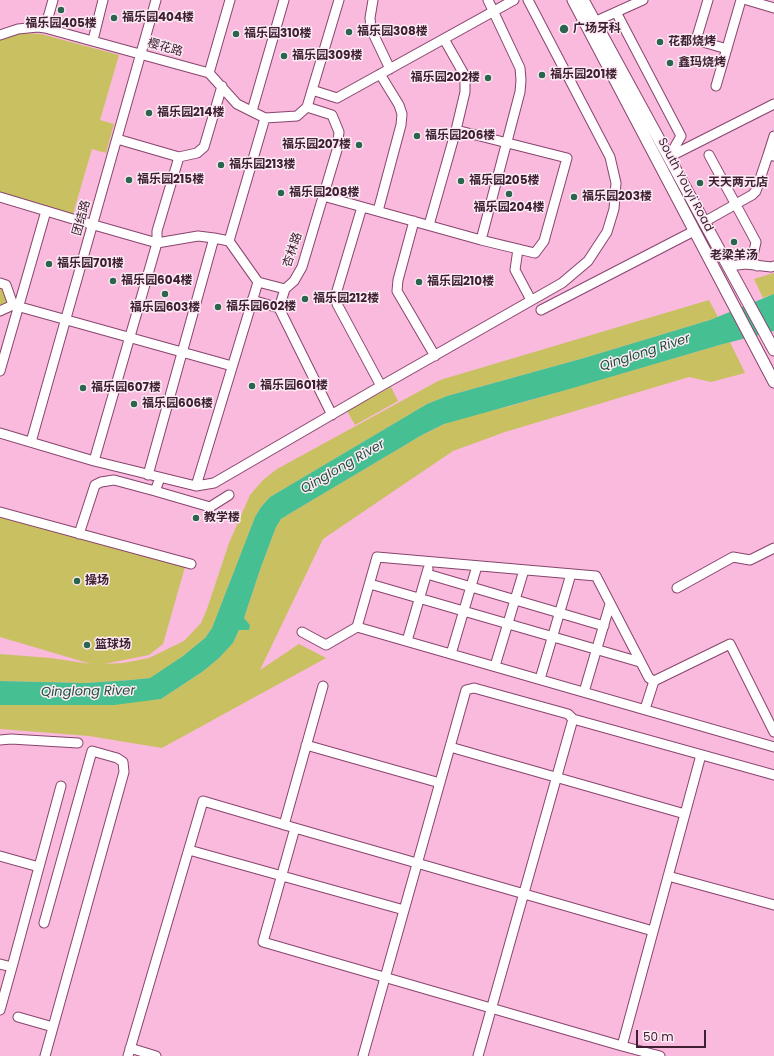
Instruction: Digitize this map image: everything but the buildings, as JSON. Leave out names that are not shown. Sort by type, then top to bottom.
[{"type":"main road","name":"South Youyi Road","points":[[581,0],[772,346]]},
{"type":"main road","name":"South Youyi Road","points":[[581,0],[694,231],[773,379]]},
{"type":"street","points":[[45,28],[53,0]]},
{"type":"street","points":[[93,40],[103,0]]},
{"type":"street","name":"团结路","points":[[31,442],[156,0]]},
{"type":"street","points":[[209,73],[230,0]]},
{"type":"street","points":[[252,111],[284,0]]},
{"type":"street","points":[[228,242],[265,118],[296,116],[307,107],[339,0]]},
{"type":"street","points":[[373,0],[370,18],[371,28],[390,69]]},
{"type":"street","points":[[481,240],[520,92],[521,80],[520,68],[488,0]]},
{"type":"street","points":[[307,107],[332,115],[337,98],[514,0]]},
{"type":"street","points":[[0,433],[160,478],[196,486],[214,484],[381,386],[562,283],[588,261],[607,232],[614,209],[616,183],[610,157],[528,0]]},
{"type":"street","points":[[594,22],[643,0]]},
{"type":"street","points":[[708,0],[696,40],[727,49]]},
{"type":"street","points":[[716,86],[741,0]]},
{"type":"street","points":[[747,0],[774,8]]},
{"type":"street","points":[[616,12],[681,136],[669,157]]},
{"type":"street","name":"樱花路","points":[[0,35],[18,29],[38,27],[45,28],[141,53],[209,73],[237,104],[265,118]]},
{"type":"street","points":[[429,225],[456,130],[466,83],[464,76],[444,39]]},
{"type":"street","points":[[378,211],[401,125],[402,114],[399,105],[380,74]]},
{"type":"street","points":[[117,139],[179,157],[197,153],[204,147],[222,86]]},
{"type":"street","points":[[312,90],[337,98]]},
{"type":"street","points":[[669,157],[774,104]]},
{"type":"street","name":"杏林路","points":[[285,289],[294,280],[302,267],[337,150],[339,132],[332,115]]},
{"type":"street","points":[[323,196],[481,240],[534,253],[544,241],[567,158],[456,130]]},
{"type":"street","points":[[704,222],[736,205],[756,191],[771,155],[774,136]]},
{"type":"street","points":[[709,155],[756,242],[752,260],[757,266]]},
{"type":"street","points":[[94,460],[157,243],[157,231],[179,157]]},
{"type":"street","points":[[0,197],[157,243],[198,236],[228,242],[258,282],[285,289],[279,308],[332,415]]},
{"type":"street","points":[[362,207],[336,294],[337,304],[381,386]]},
{"type":"street","points":[[0,371],[16,306],[46,211]]},
{"type":"street","points":[[414,221],[398,280],[397,291],[435,356]]},
{"type":"street","points":[[542,310],[694,231]]},
{"type":"street","points":[[148,475],[214,238]]},
{"type":"street","points":[[518,249],[515,270],[531,300]]},
{"type":"street","points":[[728,266],[746,264],[757,266],[774,266]]},
{"type":"street","points":[[196,486],[258,282]]},
{"type":"street","points":[[0,283],[6,285],[16,306]]},
{"type":"street","points":[[252,300],[279,308]]},
{"type":"street","points":[[0,310],[16,306],[232,366]]},
{"type":"street","points":[[155,491],[160,478]]},
{"type":"street","points":[[79,534],[95,485],[101,482],[114,480],[210,507],[229,495]]},
{"type":"street","points":[[0,512],[191,564]]},
{"type":"street","points":[[677,588],[733,557],[750,560],[774,548]]},
{"type":"street","points":[[302,632],[326,645],[357,627],[377,557],[596,576],[640,662],[649,678],[654,681]]},
{"type":"street","points":[[407,641],[430,562]]},
{"type":"street","points":[[451,654],[477,566]]},
{"type":"street","points":[[495,666],[524,570]]},
{"type":"street","points":[[427,574],[604,626]]},
{"type":"street","points":[[540,679],[572,574]]},
{"type":"street","points":[[370,584],[640,662]]},
{"type":"street","points":[[584,692],[610,604]]},
{"type":"street","points":[[357,627],[773,746]]},
{"type":"street","points":[[645,709],[654,681],[730,644],[774,732]]},
{"type":"street","points":[[284,825],[323,686]]},
{"type":"street","points":[[363,1056],[466,690],[474,688],[568,714],[573,719],[774,775]]},
{"type":"street","points":[[478,1056],[573,719]]},
{"type":"street","points":[[0,741],[11,738],[78,743]]},
{"type":"street","points":[[306,745],[440,783]]},
{"type":"street","points":[[450,747],[685,814]]},
{"type":"street","points":[[44,923],[92,751],[117,758],[123,762],[124,772],[45,1056]]},
{"type":"street","points":[[622,1046],[701,755]]},
{"type":"street","points":[[0,1010],[61,786]]},
{"type":"street","points":[[156,1056],[129,1052],[203,801],[653,931]]},
{"type":"street","points":[[296,828],[263,942],[660,1056]]},
{"type":"street","points":[[189,850],[404,910]]},
{"type":"street","points":[[0,856],[39,867]]},
{"type":"street","points":[[668,876],[774,905]]},
{"type":"street","points":[[0,964],[12,967]]},
{"type":"street","points":[[18,1017],[53,1027]]},
{"type":"shaded area","points":[[23,33],[41,34],[119,55],[100,120],[114,124],[106,153],[92,149],[73,214],[0,193],[0,40],[9,36]]},
{"type":"shaded area","points":[[774,273],[774,294],[763,298],[754,279]]},
{"type":"shaded area","points":[[0,284],[12,305],[0,310]]},
{"type":"shaded area","points":[[709,300],[718,317],[584,358],[447,396],[427,404],[270,497],[255,517],[212,628],[205,638],[183,656],[150,678],[85,683],[0,681],[0,654],[51,658],[91,664],[0,637],[0,516],[185,567],[163,644],[149,655],[104,664],[123,663],[149,658],[184,641],[201,623],[229,543],[250,495],[263,480],[277,469],[440,380]]},
{"type":"shaded area","points":[[730,342],[745,373],[711,382],[689,377],[505,432],[453,451],[323,539],[260,670],[299,644],[326,658],[162,748],[89,736],[0,729],[0,705],[77,705],[161,699],[202,672],[218,659],[233,643],[239,630],[250,625],[244,618],[261,567],[276,527],[281,519],[422,435],[456,419],[510,406]]},
{"type":"shaded area","points":[[391,387],[398,401],[355,425],[347,411]]},
{"type":"water","name":"Qinglong River","points":[[774,294],[774,331],[723,344],[444,424],[422,435],[281,519],[276,527],[261,567],[244,618],[250,625],[249,630],[239,630],[233,643],[218,659],[202,672],[161,699],[114,705],[0,705],[0,681],[85,683],[150,678],[183,656],[205,638],[212,628],[255,517],[270,497],[427,404],[447,396],[584,358],[710,320]]},
{"type":"place","name":"福乐园405楼","points":[[61,10]]},
{"type":"place","name":"福乐园404楼","points":[[114,18]]},
{"type":"place","name":"广场牙科","points":[[564,29]]},
{"type":"place","name":"福乐园308楼","points":[[349,32]]},
{"type":"place","name":"福乐园310楼","points":[[236,34]]},
{"type":"place","name":"花都烧烤","points":[[660,42]]},
{"type":"place","name":"福乐园309楼","points":[[284,56]]},
{"type":"place","name":"鑫玛烧烤","points":[[670,63]]},
{"type":"place","name":"福乐园201楼","points":[[542,75]]},
{"type":"place","name":"福乐园202楼","points":[[488,78]]},
{"type":"place","name":"福乐园214楼","points":[[149,113]]},
{"type":"place","name":"福乐园206楼","points":[[417,136]]},
{"type":"place","name":"福乐园207楼","points":[[359,145]]},
{"type":"place","name":"福乐园213楼","points":[[221,165]]},
{"type":"place","name":"福乐园215楼","points":[[129,180]]},
{"type":"place","name":"福乐园205楼","points":[[461,181]]},
{"type":"place","name":"天天两元店","points":[[700,183]]},
{"type":"place","name":"福乐园208楼","points":[[281,193]]},
{"type":"place","name":"福乐园204楼","points":[[509,194]]},
{"type":"place","name":"福乐园203楼","points":[[574,197]]},
{"type":"place","name":"老梁羊汤","points":[[734,242]]},
{"type":"place","name":"福乐园701楼","points":[[49,264]]},
{"type":"place","name":"福乐园604楼","points":[[113,281]]},
{"type":"place","name":"福乐园210楼","points":[[419,282]]},
{"type":"place","name":"福乐园603楼","points":[[165,294]]},
{"type":"place","name":"福乐园212楼","points":[[305,299]]},
{"type":"place","name":"福乐园602楼","points":[[218,307]]},
{"type":"place","name":"福乐园601楼","points":[[252,386]]},
{"type":"place","name":"福乐园607楼","points":[[83,388]]},
{"type":"place","name":"福乐园606楼","points":[[134,404]]},
{"type":"place","name":"教学楼","points":[[196,518]]},
{"type":"place","name":"操场","points":[[77,581]]},
{"type":"place","name":"篮球场","points":[[87,645]]}]
